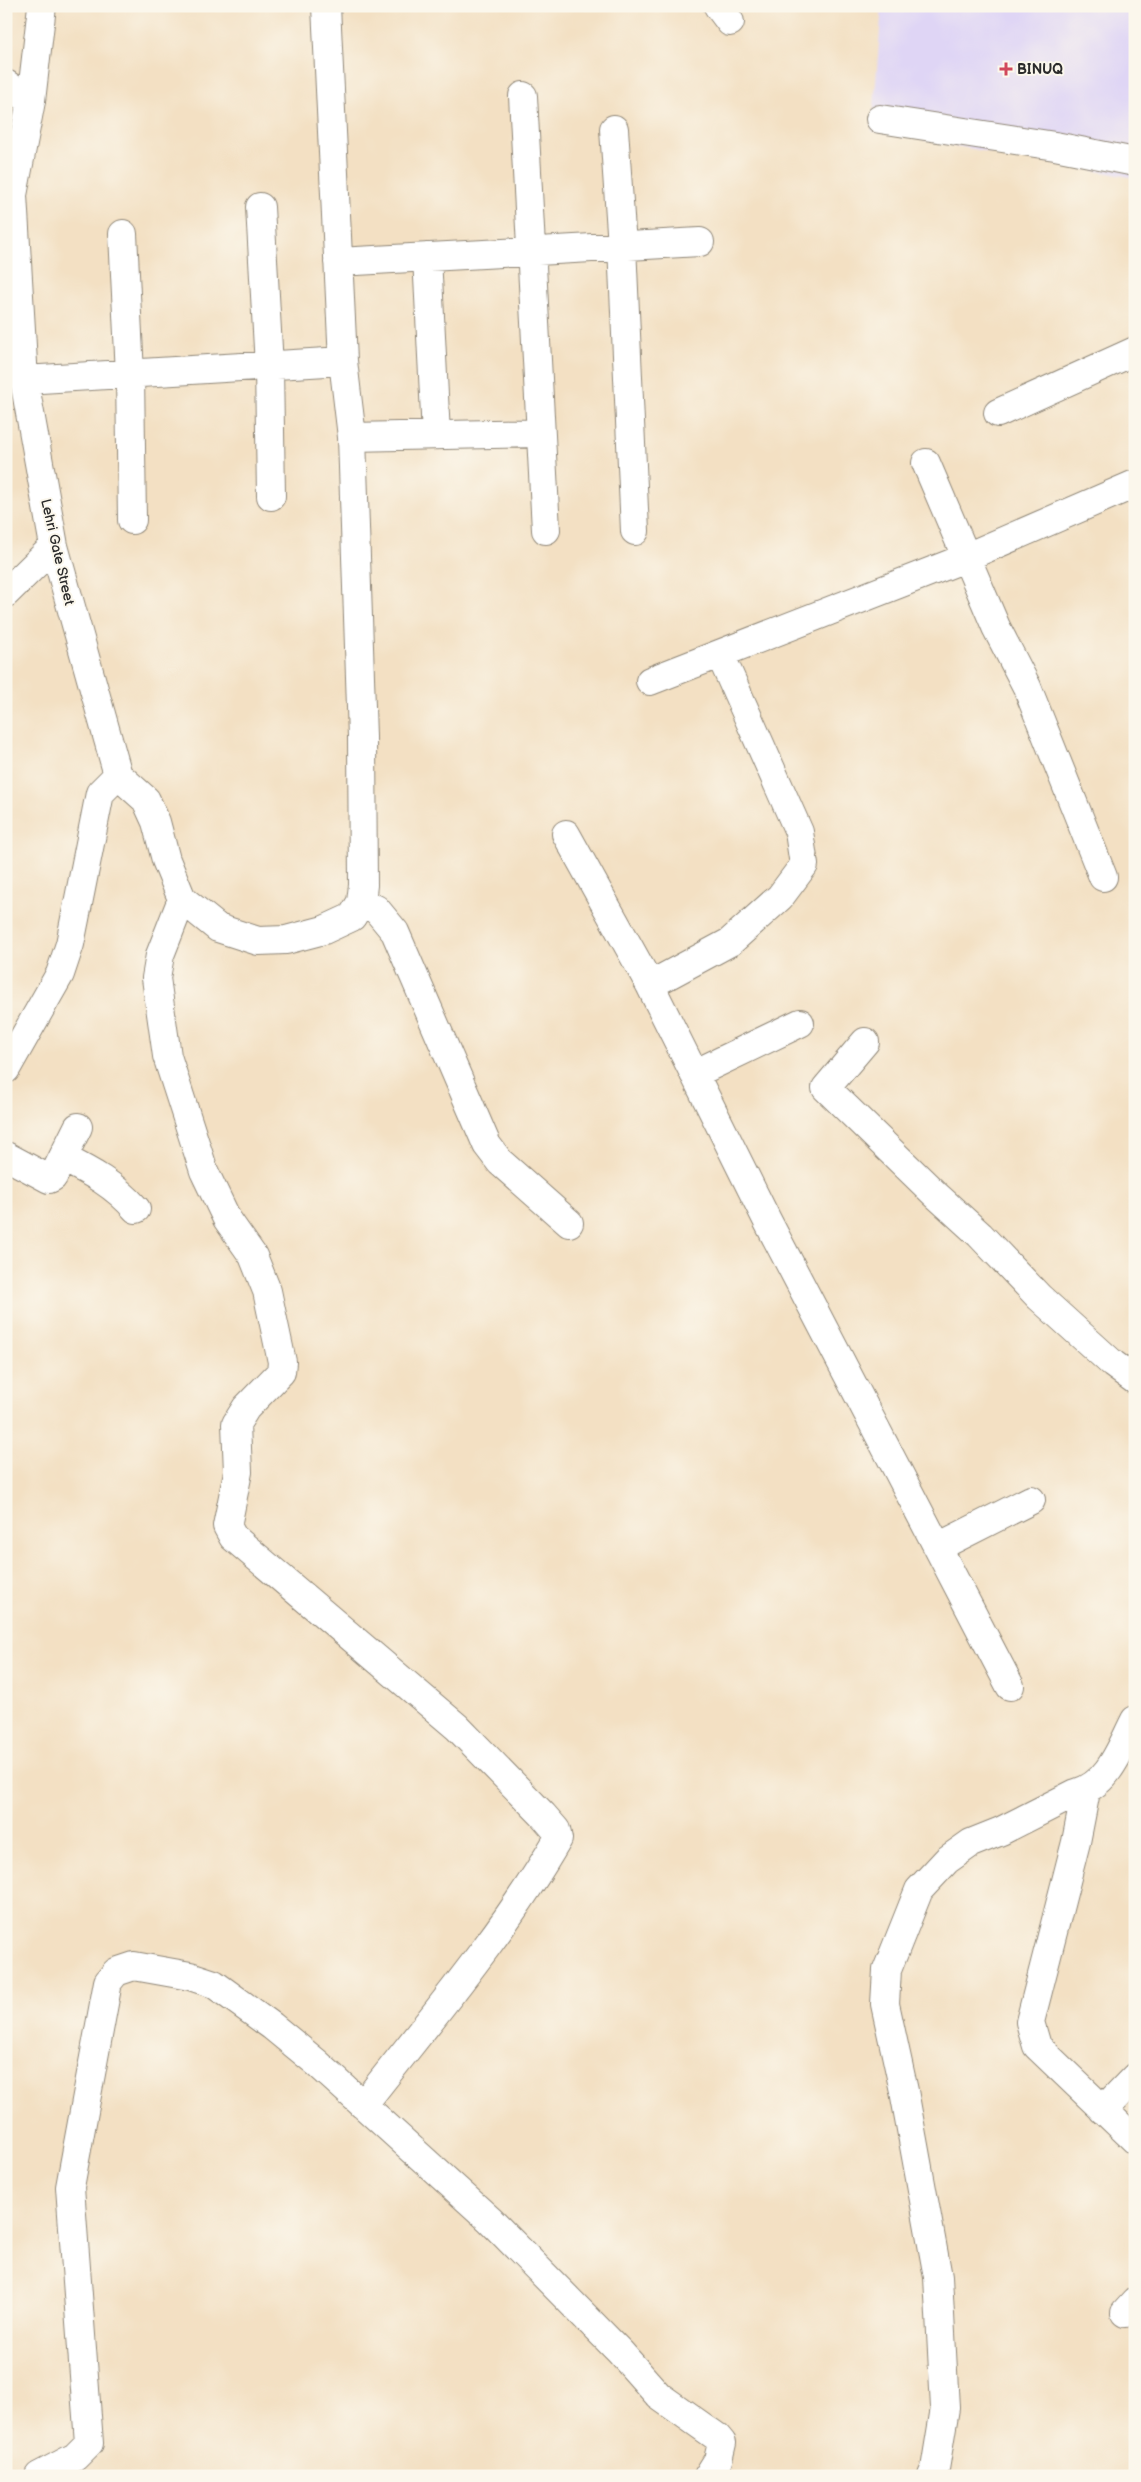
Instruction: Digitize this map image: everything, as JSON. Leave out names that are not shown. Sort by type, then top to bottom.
[{"type":"street","name":"Lehri Gate Street","points":[[42,6],[31,101],[12,195],[24,380],[54,546],[118,775]]},
{"type":"street","points":[[6,1070],[60,974],[70,944],[100,793],[118,775],[146,800],[156,822],[166,860],[182,899],[218,928],[258,941],[286,940],[324,930],[352,917],[361,902],[363,885],[362,737],[352,437],[343,361],[326,6]]},
{"type":"street","points":[[6,84],[31,101]]},
{"type":"street","points":[[523,96],[546,530]]},
{"type":"street","points":[[880,119],[1056,146],[1135,162]]},
{"type":"street","points":[[614,129],[622,246],[635,531]]},
{"type":"street","points":[[260,207],[269,366],[271,496]]},
{"type":"street","points":[[123,234],[130,374],[132,520]]},
{"type":"street","points":[[338,262],[700,242]]},
{"type":"street","points":[[427,257],[436,435]]},
{"type":"street","points":[[998,413],[1135,351]]},
{"type":"street","points":[[24,380],[343,361]]},
{"type":"street","points":[[352,437],[540,433]]},
{"type":"street","points":[[926,463],[996,627],[1026,687],[1103,877]]},
{"type":"street","points":[[650,681],[966,558],[1135,484]]},
{"type":"street","points":[[6,593],[54,546]]},
{"type":"street","points":[[650,985],[715,951],[740,934],[780,897],[804,865],[799,832],[720,654]]},
{"type":"street","points":[[566,834],[650,985],[766,1220],[1010,1686]]},
{"type":"street","points":[[182,899],[160,955],[156,978],[167,1056],[204,1171],[226,1219],[253,1256],[268,1290],[282,1362],[281,1372],[246,1408],[236,1424],[238,1472],[227,1526],[233,1537],[285,1583],[457,1726],[543,1815],[556,1830],[558,1839],[537,1875],[461,1978],[363,2105]]},
{"type":"street","points":[[361,902],[376,909],[395,932],[487,1145],[500,1162],[569,1224]]},
{"type":"street","points":[[694,1074],[800,1023]]},
{"type":"street","points":[[865,1042],[826,1088],[934,1194],[980,1235],[1070,1326],[1113,1364],[1135,1380]]},
{"type":"street","points":[[6,1156],[49,1179],[53,1178],[78,1127]]},
{"type":"street","points":[[63,1158],[93,1172],[120,1191],[136,1209]]},
{"type":"street","points":[[938,1547],[1031,1500]]},
{"type":"street","points":[[932,2476],[935,2469],[945,2408],[938,2277],[904,2091],[885,2004],[887,1970],[918,1890],[947,1860],[971,1843],[1001,1831],[1076,1793],[1086,1791],[1111,1768],[1126,1761],[1135,1720]]},
{"type":"street","points":[[1086,1791],[1076,1842],[1030,2022],[1037,2046],[1135,2140]]},
{"type":"street","points":[[39,2476],[75,2457],[89,2443],[70,2187],[105,1992],[108,1982],[116,1972],[134,1966],[190,1976],[214,1984],[272,2026],[363,2105],[490,2220],[620,2352],[659,2396],[717,2436],[722,2442],[722,2451],[708,2476]]},
{"type":"street","points":[[1103,2110],[1135,2077]]},
{"type":"shaded area","name":"BINUQ","points":[[882,6],[1135,6],[1135,178],[872,131]]},
{"type":"place","name":"BINUQ","points":[[1006,69]]}]
